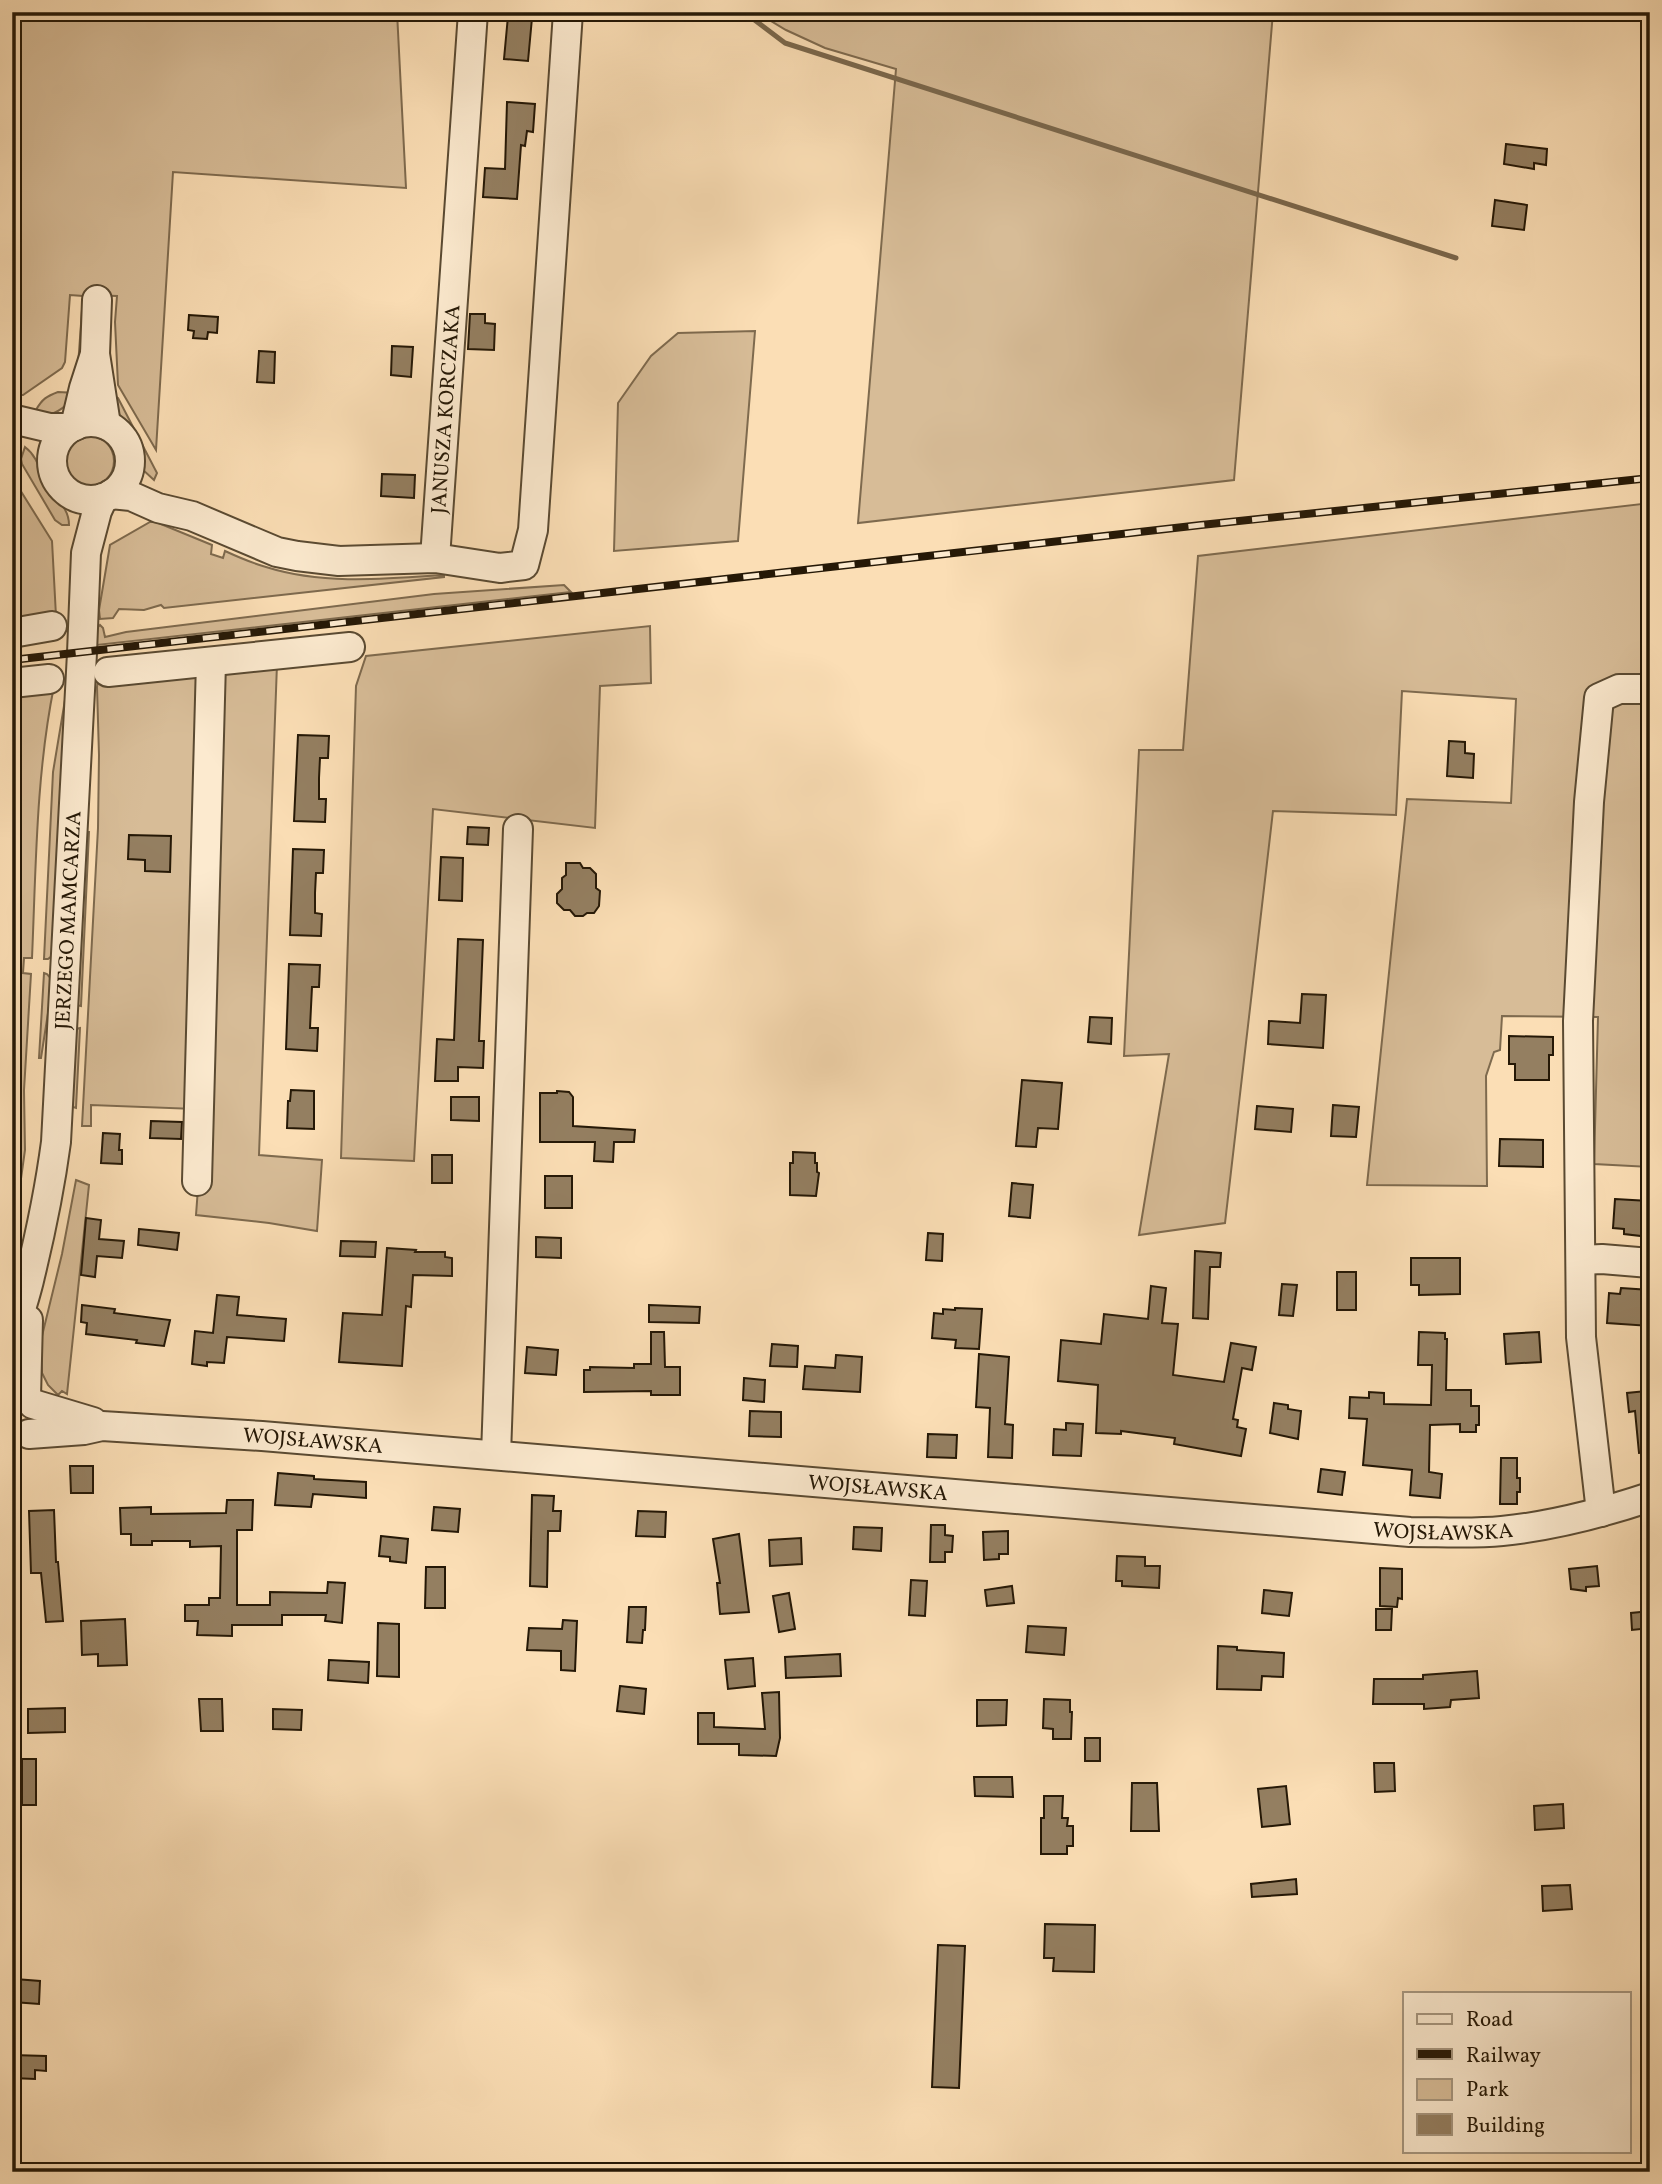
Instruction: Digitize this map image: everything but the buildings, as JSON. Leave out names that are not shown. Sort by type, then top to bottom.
[{"type":"street","name":"JANUSZA KORCZAKA","points":[[435,558],[473,12]]},
{"type":"street","points":[[95,354],[73,427],[57,442],[52,460],[55,477],[67,492],[84,499],[131,496],[158,508],[192,516],[267,548],[297,556],[339,561],[435,558],[500,568],[524,565],[533,530],[568,12]]},
{"type":"street","points":[[97,300],[95,354],[106,425]]},
{"type":"street","points":[[12,419],[50,428],[73,427],[88,422],[106,425],[121,436],[126,444],[130,463],[143,478],[166,492],[192,516]]},
{"type":"street","points":[[12,435],[41,450],[52,460]]},
{"type":"street","points":[[107,496],[124,481],[130,463]]},
{"type":"street","name":"JERZEGO MAMCARZA","points":[[67,492],[74,505],[86,553]]},
{"type":"street","name":"JERZEGO MAMCARZA","points":[[12,1344],[46,1213],[57,1142],[86,553],[97,510],[107,496]]},
{"type":"street","points":[[12,633],[52,626]]},
{"type":"street","points":[[108,672],[350,648]]},
{"type":"street","points":[[197,1181],[211,662]]},
{"type":"street","points":[[12,683],[49,679]]},
{"type":"street","points":[[1601,1512],[1581,1337],[1578,1021],[1589,802],[1599,698],[1619,689],[1650,690]]},
{"type":"street","points":[[496,1455],[518,829]]},
{"type":"street","points":[[1581,1260],[1650,1263]]},
{"type":"street","name":"JERZEGO MAMCARZA","points":[[21,1437],[34,1427],[37,1418],[24,1398],[28,1383],[28,1286]]},
{"type":"street","name":"WOJSŁAWSKA","points":[[24,1398],[54,1412],[88,1419],[102,1426]]},
{"type":"street","name":"WOJSŁAWSKA","points":[[21,1437],[102,1426],[262,1436],[1410,1532],[1502,1531],[1552,1524],[1650,1497]]},
{"type":"green space","points":[[12,12],[397,12],[406,188],[173,172],[156,450],[118,385],[115,322],[117,296],[87,295],[82,361],[77,380],[83,296],[70,295],[65,362],[62,368],[23,395],[12,395]]},
{"type":"green space","points":[[756,12],[1273,12],[1234,480],[858,523],[896,69],[825,48]]},
{"type":"green space","points":[[755,331],[738,541],[614,551],[618,403],[651,356],[678,333]]},
{"type":"green space","points":[[58,392],[76,393],[62,408],[42,417],[36,410],[38,406],[45,398]]},
{"type":"green space","points":[[114,396],[118,398],[157,473],[154,480],[142,469],[131,439],[116,420]]},
{"type":"green space","points":[[88,435],[98,437],[106,443],[112,451],[112,471],[106,479],[98,485],[88,487],[78,485],[70,479],[64,471],[62,461],[64,451],[70,443],[78,437]]},
{"type":"green space","points":[[25,447],[35,458],[47,487],[66,512],[69,525],[62,525],[55,520],[22,464]]},
{"type":"green space","points":[[12,477],[52,541],[56,616],[12,623]]},
{"type":"green space","points":[[1650,503],[1650,1167],[1594,1164],[1598,1017],[1502,1016],[1500,1050],[1494,1052],[1486,1076],[1487,1186],[1367,1185],[1407,799],[1511,803],[1516,699],[1402,691],[1396,815],[1273,811],[1225,1223],[1139,1235],[1169,1054],[1124,1056],[1139,750],[1183,750],[1198,556]]},
{"type":"green space","points":[[150,522],[212,545],[211,554],[223,558],[225,551],[288,573],[354,579],[444,577],[164,608],[161,605],[144,610],[119,609],[113,618],[100,619],[99,610],[110,545]]},
{"type":"green space","points":[[564,585],[571,592],[97,645],[96,629],[100,625],[105,637],[126,632],[434,594]]},
{"type":"green space","points":[[650,626],[651,683],[600,686],[595,828],[433,809],[414,1161],[341,1158],[356,686],[366,656]]},
{"type":"green space","points":[[277,664],[259,1155],[322,1160],[317,1231],[196,1215],[203,1121],[216,707],[225,671]]},
{"type":"green space","points":[[208,671],[195,1109],[91,1105],[91,1126],[82,1126],[98,828],[98,680]]},
{"type":"green space","points":[[54,686],[40,787],[32,958],[24,958],[23,973],[31,974],[24,1090],[25,1150],[12,1220],[12,689]]},
{"type":"green space","points":[[67,688],[53,955],[44,959],[53,772]]},
{"type":"green space","points":[[85,832],[89,832],[81,1006],[76,1005]]},
{"type":"green space","points":[[44,973],[53,981],[39,1058]]},
{"type":"green space","points":[[80,1028],[76,1108],[67,1105],[75,1029]]},
{"type":"green space","points":[[76,1180],[89,1185],[67,1394],[62,1391],[58,1395],[48,1385],[42,1373],[41,1340],[62,1254]]},
{"type":"waterway","points":[[744,12],[785,43],[1456,258]]},
{"type":"railway","points":[[12,660],[1201,525],[1650,478]]}]
